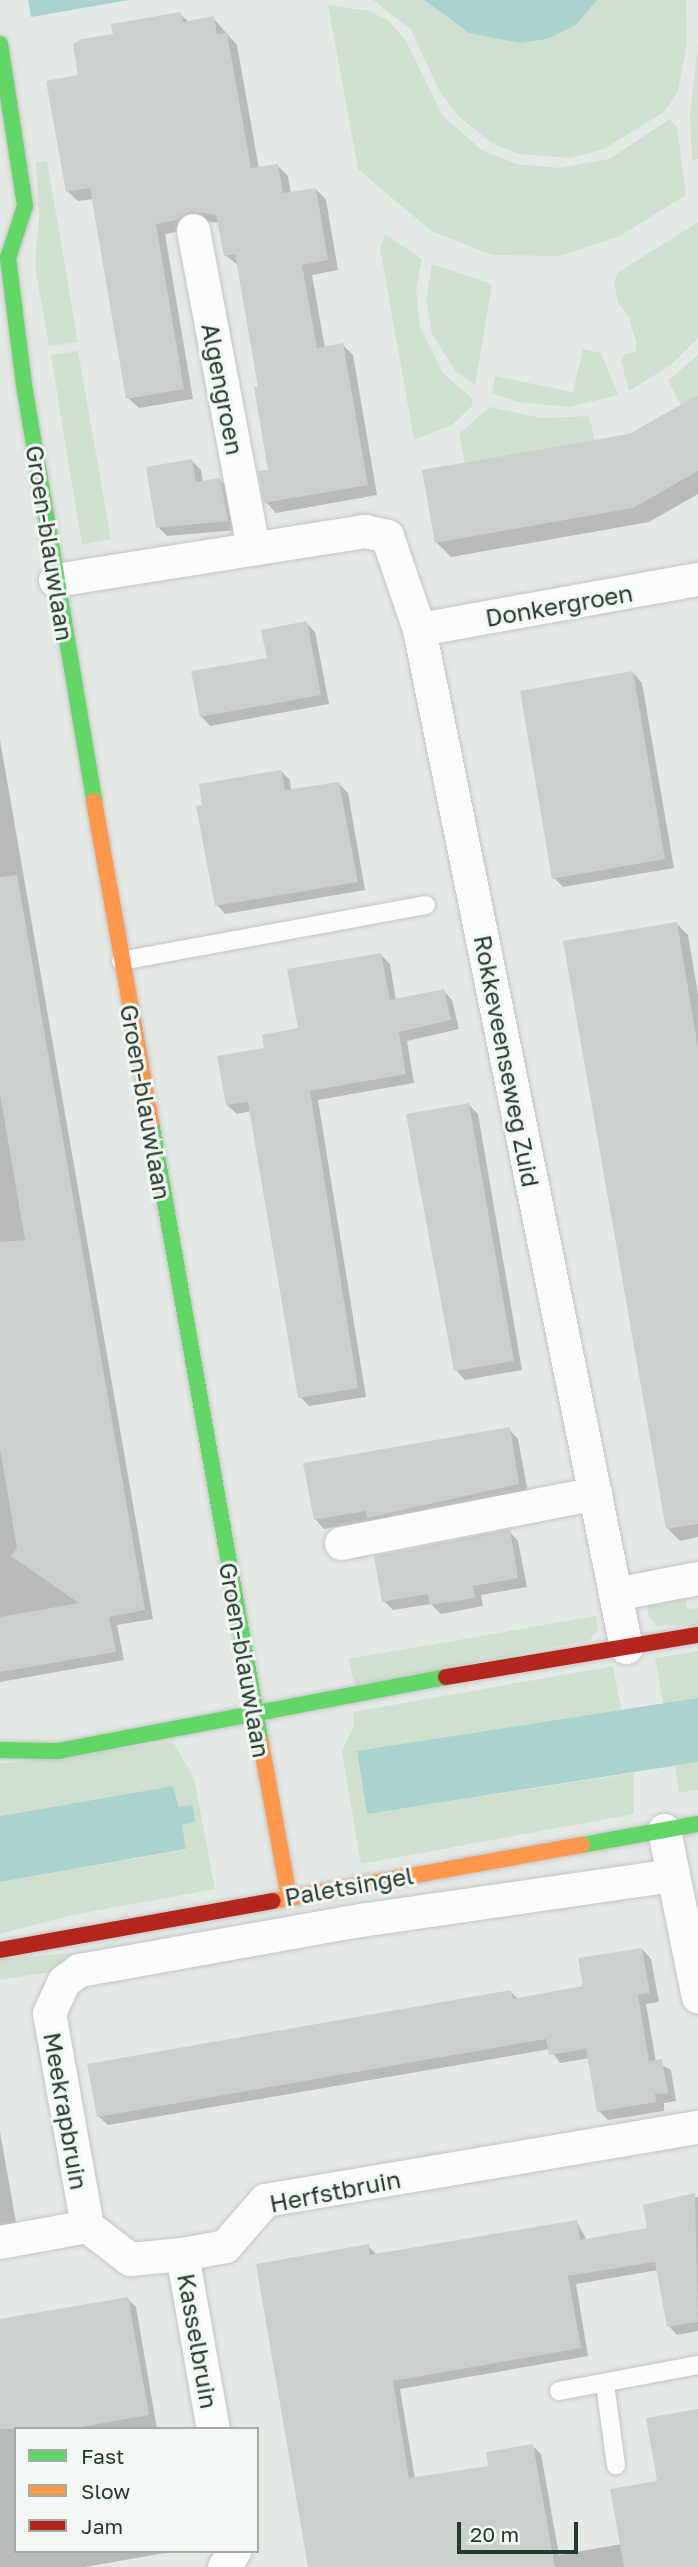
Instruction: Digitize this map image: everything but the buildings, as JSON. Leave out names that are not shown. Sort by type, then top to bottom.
[{"type":"street","name":"Groen-blauwlaan","points":[[0,44],[3,81],[25,206],[8,258],[55,580],[253,1710],[289,1897]]},
{"type":"street","name":"Algengroen","points":[[193,230],[253,548]]},
{"type":"street","name":"Groen-blauwlaan","points":[[0,274],[13,306]]},
{"type":"street","name":"Rokkeveenseweg Zuid","points":[[253,548],[365,531],[387,536],[419,629],[626,1647]]},
{"type":"street","points":[[55,580],[253,548]]},
{"type":"street","name":"Donkergroen","points":[[419,629],[696,590]]},
{"type":"street","points":[[341,1543],[595,1493]]},
{"type":"street","points":[[615,1594],[698,1578]]},
{"type":"street","points":[[0,1749],[58,1751],[253,1710],[698,1635]]},
{"type":"street","name":"Paletsingel","points":[[0,1950],[698,1824]]},
{"type":"street","points":[[664,1830],[672,1875],[694,1953],[698,1997]]},
{"type":"street","name":"Paletsingel","points":[[54,1997],[79,1970],[360,1920],[672,1875]]},
{"type":"street","name":"Meekrapbruin","points":[[54,1997],[49,2013],[87,2226]]},
{"type":"street","name":"Herfstbruin","points":[[87,2226],[130,2259],[182,2253],[225,2246],[265,2200],[698,2127]]},
{"type":"street","points":[[0,2242],[87,2226]]},
{"type":"street","name":"Kasselbruin","points":[[182,2253],[213,2427]]},
{"type":"lane","points":[[121,961],[426,905]]},
{"type":"lane","points":[[559,2391],[698,2365]]},
{"type":"lane","points":[[605,2384],[616,2465]]},
{"type":"green space","points":[[373,0],[424,0],[469,33],[547,39],[576,25],[597,0],[686,0],[687,43],[678,91],[664,112],[604,149],[570,158],[519,154],[493,144],[458,116],[440,92],[411,30]]},
{"type":"green space","points":[[328,5],[370,11],[390,22],[406,41],[442,115],[482,150],[517,164],[560,168],[609,159],[670,119],[677,127],[686,195],[620,236],[560,256],[492,255],[431,231],[358,169]]},
{"type":"green space","points":[[698,44],[698,159],[692,161],[690,115]]},
{"type":"green space","points":[[47,161],[78,342],[49,346],[35,267],[39,216],[36,162]]},
{"type":"green space","points":[[698,222],[698,338],[671,365],[629,391],[621,361],[625,354],[636,351],[636,342],[629,318],[618,302],[614,283],[617,273]]},
{"type":"green space","points":[[385,234],[422,259],[416,289],[420,327],[443,373],[472,398],[472,406],[452,425],[414,440],[380,248]]},
{"type":"green space","points":[[432,264],[492,284],[475,385],[456,372],[432,334],[426,300]]},
{"type":"green space","points":[[583,349],[601,353],[618,395],[569,407],[518,402],[492,393],[495,376],[573,392]]},
{"type":"green space","points":[[78,351],[111,539],[82,545],[51,355]]},
{"type":"green space","points":[[698,355],[698,395],[681,405],[668,381]]},
{"type":"green space","points":[[489,407],[541,418],[589,416],[595,440],[465,463],[459,434]]},
{"type":"green space","points":[[683,1588],[687,1609],[698,1608],[698,1625],[656,1626],[648,1615],[647,1603]]},
{"type":"green space","points":[[596,1616],[598,1629],[590,1640],[355,1686],[348,1659]]},
{"type":"green space","points":[[698,1651],[698,1698],[663,1704],[655,1658]]},
{"type":"green space","points":[[613,1666],[622,1712],[357,1752],[367,1814],[634,1773],[634,1814],[361,1864],[342,1751],[354,1725],[353,1712]]},
{"type":"green space","points":[[173,1742],[194,1778],[215,1889],[73,1915],[0,1934],[0,1882],[185,1850],[182,1825],[195,1822],[179,1807],[173,1786],[0,1816],[0,1764]]},
{"type":"green space","points":[[698,1762],[698,1790],[679,1793],[675,1766]]},
{"type":"green space","points":[[74,1953],[50,1972],[0,1980],[0,1959]]},
{"type":"water","points":[[28,0],[129,0],[31,17]]},
{"type":"water","points":[[424,0],[597,0],[576,25],[547,39],[520,43],[469,33]]},
{"type":"water","points":[[698,1698],[698,1762],[367,1814],[357,1751]]},
{"type":"water","points":[[173,1786],[179,1807],[192,1805],[194,1813],[195,1822],[182,1825],[186,1849],[0,1882],[0,1816]]},
{"type":"traffic: fast","points":[[0,44],[25,206],[8,258],[24,385],[94,801]]},
{"type":"traffic: fast","points":[[151,1122],[261,1743]]},
{"type":"traffic: fast","points":[[0,1750],[58,1751],[446,1677]]},
{"type":"traffic: fast","points":[[582,1845],[698,1824]]},
{"type":"traffic: slow","points":[[94,801],[151,1122]]},
{"type":"traffic: slow","points":[[261,1743],[289,1897]]},
{"type":"traffic: slow","points":[[273,1901],[582,1845]]},
{"type":"traffic: jam","points":[[446,1677],[698,1635]]},
{"type":"traffic: jam","points":[[0,1950],[273,1901]]}]
